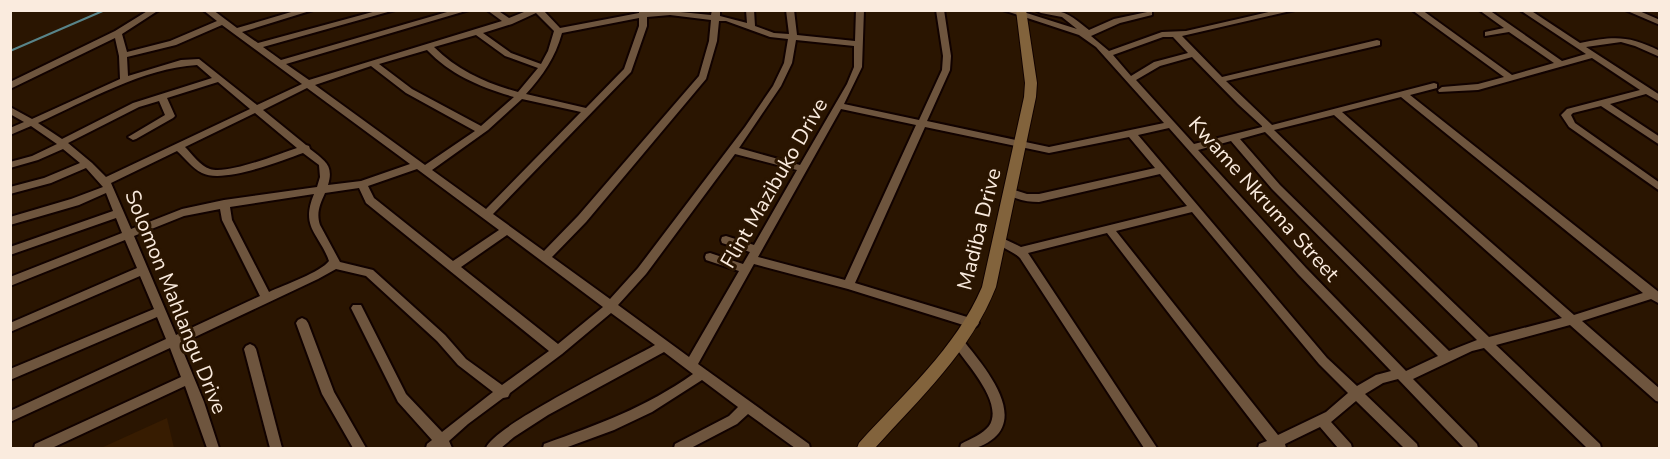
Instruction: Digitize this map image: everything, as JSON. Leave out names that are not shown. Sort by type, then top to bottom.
[{"type":"street","points":[[10,86],[118,33],[155,10]]},
{"type":"street","points":[[235,31],[294,12],[309,10]]},
{"type":"street","points":[[258,46],[391,10]]},
{"type":"street","points":[[279,63],[465,10]]},
{"type":"street","points":[[491,10],[509,22]]},
{"type":"street","points":[[10,221],[67,204],[309,84],[509,22],[537,10],[558,31]]},
{"type":"street","points":[[750,10],[751,27]]},
{"type":"street","points":[[357,308],[402,398],[440,446],[611,306],[642,271],[733,150],[783,75],[794,36],[790,10]]},
{"type":"street","name":"Flint Mazibuko Drive","points":[[691,365],[856,75],[860,10]]},
{"type":"street","points":[[848,285],[946,70],[947,56],[940,10]]},
{"type":"street","name":"Kwame Nkruma Street","points":[[1007,10],[1087,34],[1294,263],[1472,448]]},
{"type":"street","points":[[1065,15],[1075,10]]},
{"type":"street","points":[[1107,54],[1142,40],[1186,33],[1291,10]]},
{"type":"street","points":[[1416,10],[1511,78]]},
{"type":"street","points":[[1483,10],[1561,64]]},
{"type":"street","points":[[1524,10],[1659,99]]},
{"type":"street","points":[[1629,10],[1659,23]]},
{"type":"street","points":[[208,11],[691,365],[794,446]]},
{"type":"street","points":[[1041,11],[1065,15],[1087,34],[1118,21],[1149,13]]},
{"type":"street","points":[[558,31],[643,13],[681,12],[716,14],[773,35],[859,44]]},
{"type":"street","points":[[486,214],[628,70],[643,26],[643,13]]},
{"type":"street","name":"Madiba Drive","points":[[865,448],[959,343],[973,323],[986,297],[1011,192],[1031,83],[1021,13]]},
{"type":"street","points":[[544,258],[590,210],[703,77],[716,14]]},
{"type":"street","points":[[123,56],[173,43],[223,22]]},
{"type":"street","points":[[1488,34],[1510,29]]},
{"type":"street","points":[[10,282],[182,213],[224,204],[362,184],[422,167],[461,148],[520,94],[544,67],[555,47],[558,31]]},
{"type":"street","points":[[477,32],[488,42],[523,61],[544,67]]},
{"type":"street","points":[[118,33],[123,56],[124,80]]},
{"type":"street","points":[[1175,34],[1595,448]]},
{"type":"street","points":[[1579,46],[1611,38],[1622,38],[1636,42],[1659,55]]},
{"type":"street","points":[[1220,80],[1377,43]]},
{"type":"street","points":[[429,47],[442,62],[478,82],[503,91],[588,111]]},
{"type":"street","points":[[1130,80],[1157,64],[1193,54]]},
{"type":"street","points":[[1192,148],[1403,94],[1438,88],[1478,87],[1593,55]]},
{"type":"street","points":[[10,132],[124,80],[194,61],[202,64],[217,79],[320,159],[326,169],[325,180],[313,218],[332,253],[334,264]]},
{"type":"street","points":[[372,63],[409,91],[481,130]]},
{"type":"street","points":[[10,165],[62,144],[136,105],[217,79]]},
{"type":"street","points":[[1648,91],[1570,111],[1567,113],[1567,118],[1572,125],[1659,188]]},
{"type":"street","points":[[1403,94],[1656,297]]},
{"type":"street","points":[[133,137],[170,116],[162,96]]},
{"type":"street","points":[[1603,103],[1659,142]]},
{"type":"street","points":[[840,106],[1046,150],[1059,150],[1171,126]]},
{"type":"street","name":"Solomon Mahlangu Drive","points":[[10,110],[62,144],[107,185],[129,233],[188,379],[213,448]]},
{"type":"street","points":[[1335,111],[1659,398]]},
{"type":"street","points":[[1132,134],[1323,361],[1412,448]]},
{"type":"street","points":[[1233,137],[1276,187],[1447,357]]},
{"type":"street","points":[[179,147],[204,170],[214,173],[268,161],[306,148]]},
{"type":"street","points":[[733,150],[804,169]]},
{"type":"street","points":[[10,191],[47,181],[86,164]]},
{"type":"street","points":[[1011,192],[1026,198],[1039,198],[1161,170]]},
{"type":"street","points":[[362,184],[370,200],[558,351]]},
{"type":"street","points":[[224,204],[227,220],[266,297]]},
{"type":"street","points":[[1020,251],[1194,208]]},
{"type":"street","points":[[10,251],[119,213]]},
{"type":"street","points":[[1109,229],[1273,447],[1322,421],[1337,411],[1356,393],[1380,379],[1401,376],[1469,347],[1656,297]]},
{"type":"street","points":[[452,267],[507,230]]},
{"type":"street","points":[[726,240],[752,259]]},
{"type":"street","points":[[1000,242],[1020,251],[1151,448]]},
{"type":"street","points":[[710,257],[752,259],[973,323]]},
{"type":"street","points":[[10,417],[334,264],[369,273],[441,338],[462,362],[504,393]]},
{"type":"street","points":[[10,328],[143,270]]},
{"type":"street","points":[[10,375],[160,310]]},
{"type":"street","points":[[302,322],[328,394],[357,448]]},
{"type":"street","points":[[959,343],[986,377],[999,418],[993,431],[966,448]]},
{"type":"street","points":[[492,448],[509,433],[544,411],[664,346]]},
{"type":"street","points":[[250,348],[276,448]]},
{"type":"street","points":[[549,448],[581,438],[631,417],[673,396],[702,374]]},
{"type":"street","points":[[40,448],[188,379]]},
{"type":"street","points":[[680,448],[733,420],[746,407]]},
{"type":"street","points":[[1322,421],[1346,448]]},
{"type":"shaded area","points":[[167,418],[174,448],[101,448]]},
{"type":"waterway","points":[[10,51],[105,10]]}]
